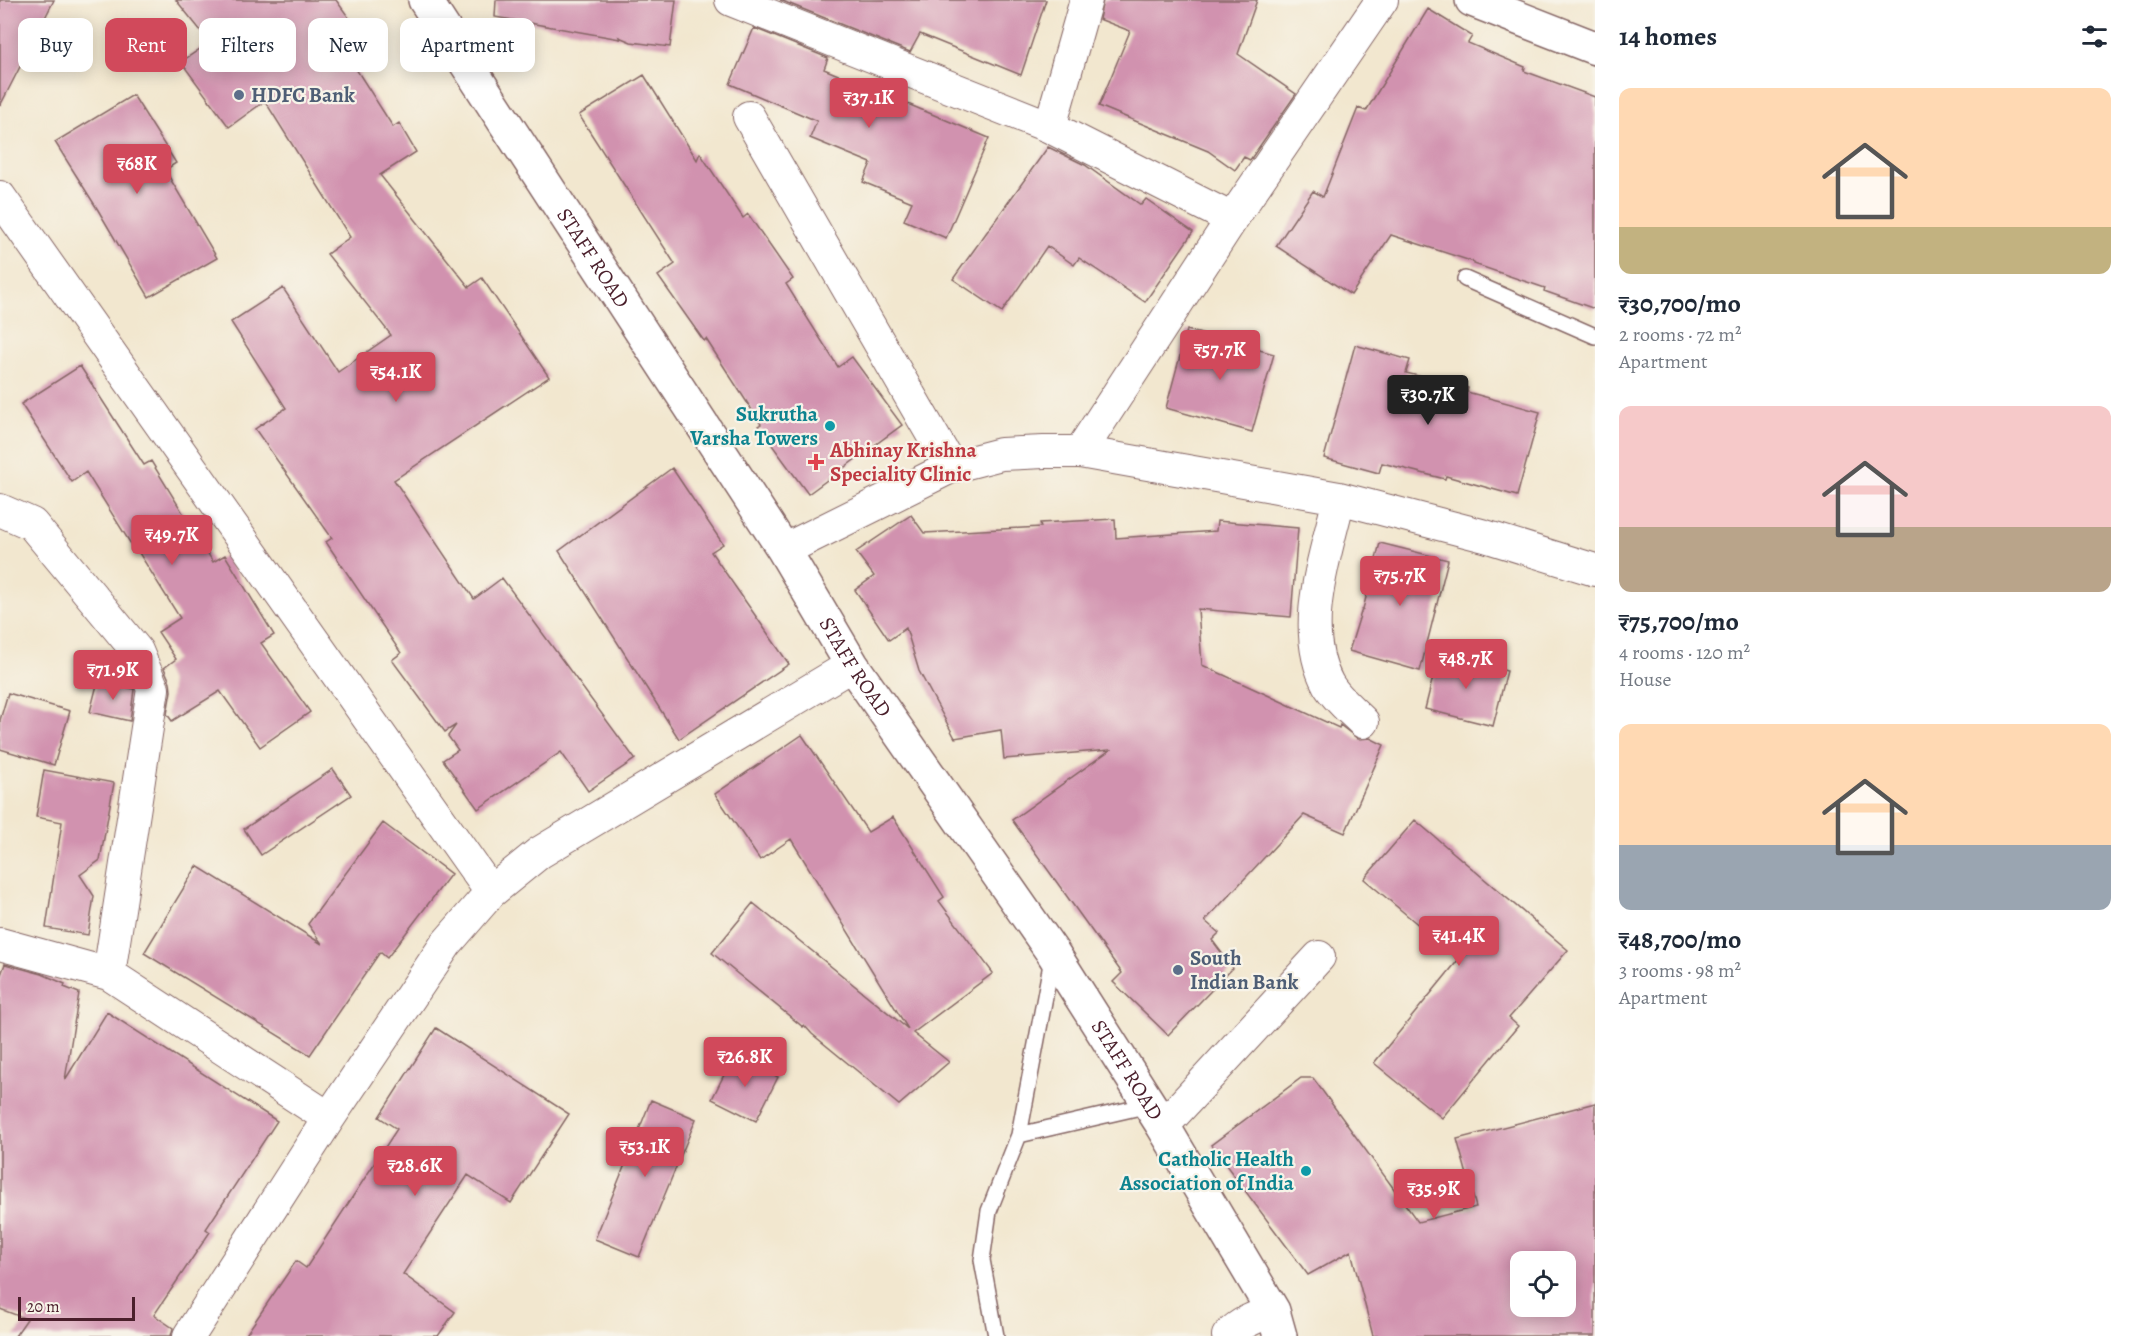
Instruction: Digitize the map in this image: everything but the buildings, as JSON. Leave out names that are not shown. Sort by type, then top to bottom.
[{"type":"main road","name":"STAFF ROAD","points":[[425,0],[784,549],[852,664],[1053,954],[1156,1116],[1276,1324]]},
{"type":"main road","points":[[1472,0],[1595,48]]},
{"type":"street","points":[[731,0],[1050,127],[1232,219]]},
{"type":"street","points":[[1050,127],[1086,0]]},
{"type":"street","points":[[1080,453],[1232,219],[1382,0]]},
{"type":"street","points":[[749,117],[951,467]]},
{"type":"street","points":[[0,197],[492,892]]},
{"type":"street","points":[[784,549],[951,467],[1001,454],[1044,452],[1080,453],[1339,498],[1485,536],[1595,570]]},
{"type":"street","points":[[1339,498],[1314,607],[1313,630],[1319,662],[1329,686],[1362,722]]},
{"type":"street","points":[[0,510],[32,524],[137,651],[153,689],[109,974]]},
{"type":"street","points":[[189,1336],[329,1118],[446,944],[492,892],[539,853],[852,664]]},
{"type":"street","points":[[0,944],[109,974],[329,1118]]},
{"type":"street","points":[[1156,1116],[1319,957]]},
{"type":"street","points":[[1228,1336],[1253,1317],[1276,1324]]},
{"type":"lane","points":[[1465,279],[1595,336]]},
{"type":"lane","points":[[996,1336],[982,1260],[989,1211],[1019,1135],[1053,954]]},
{"type":"lane","points":[[1019,1135],[1156,1116]]},
{"type":"place","name":"HDFC Bank","points":[[239,95]]},
{"type":"place","name":"Sukrutha Varsha Towers","points":[[830,426]]},
{"type":"place","name":"Abhinay Krishna Speciality Clinic","points":[[816,462]]},
{"type":"place","name":"South Indian Bank","points":[[1178,970]]},
{"type":"place","name":"Catholic Health Association of India","points":[[1306,1171]]}]
